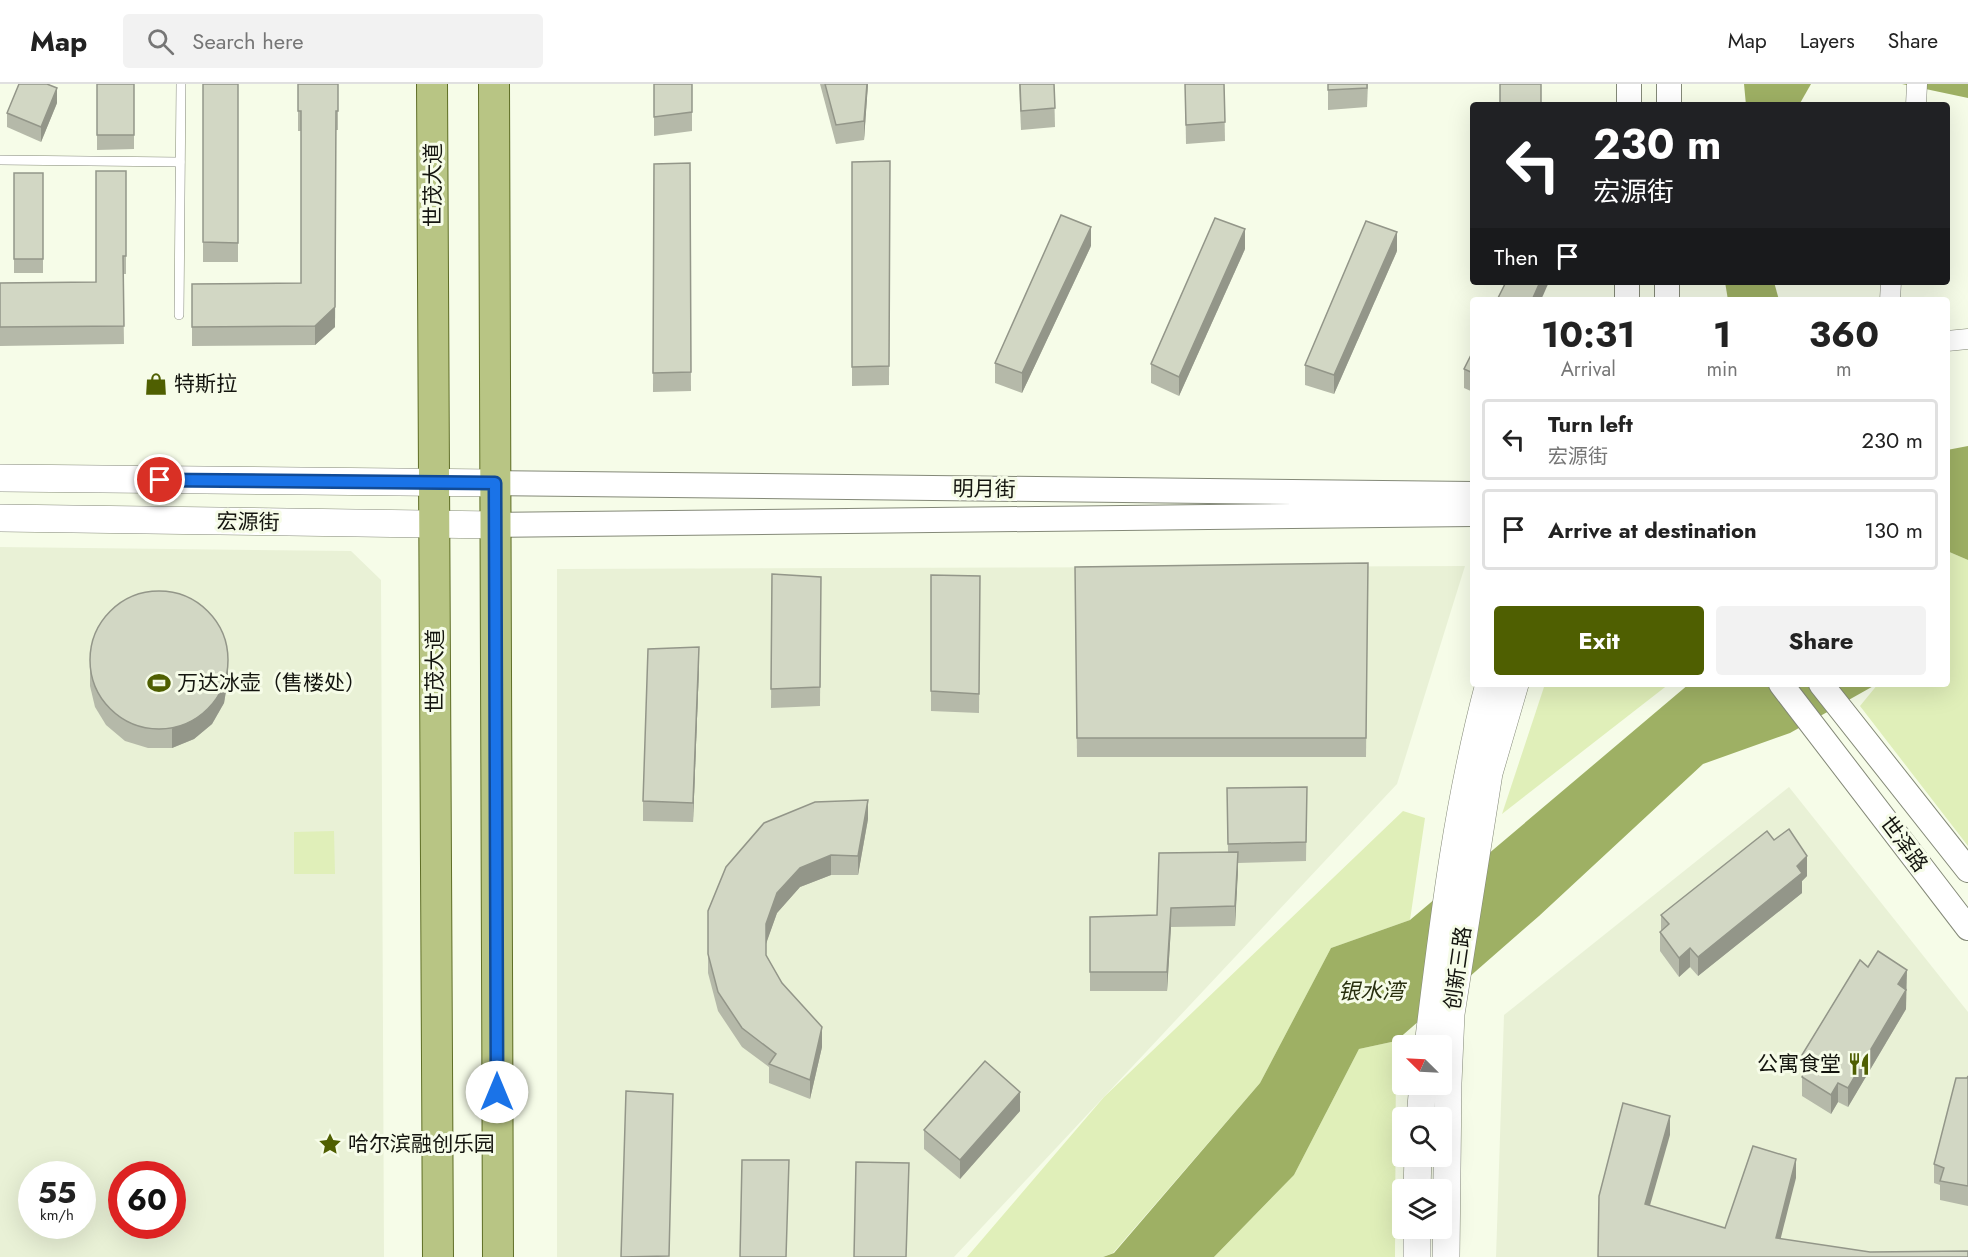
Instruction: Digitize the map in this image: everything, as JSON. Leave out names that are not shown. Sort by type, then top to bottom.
[{"type":"main road","name":"世茂大道","points":[[432,84],[438,1257]]},
{"type":"main road","points":[[494,84],[498,1257]]},
{"type":"main road","name":"宏源街","points":[[0,478],[495,483]]},
{"type":"main road","name":"宏源街","points":[[0,518],[495,525]]},
{"type":"main road","name":"创新三路","points":[[1446,1257],[1448,1083],[1436,1030],[1450,871],[1464,786],[1488,687]]},
{"type":"main road","name":"创新三路","points":[[1436,1030],[1475,852],[1489,773],[1514,687]]},
{"type":"main road","points":[[1417,1239],[1417,1257]]},
{"type":"street","points":[[1629,84],[1629,102]]},
{"type":"street","points":[[1669,84],[1669,102]]},
{"type":"street","points":[[1916,102],[1917,84]]},
{"type":"street","points":[[1950,340],[1968,339]]},
{"type":"street","name":"明月街","points":[[495,483],[1470,494]]},
{"type":"street","name":"明月街","points":[[495,525],[1470,514]]},
{"type":"street","name":"世泽路","points":[[1783,687],[1968,928]]},
{"type":"street","name":"世泽路","points":[[1823,687],[1968,870]]},
{"type":"lane","points":[[179,315],[181,84]]},
{"type":"lane","points":[[0,160],[180,162]]},
{"type":"shaded area","points":[[0,547],[351,551],[381,580],[384,1257],[0,1257]]},
{"type":"shaded area","points":[[1950,552],[1968,560],[1968,846],[1860,706],[1876,687],[1950,687]]},
{"type":"shaded area","points":[[1465,566],[1397,784],[954,1257],[557,1257],[557,569]]},
{"type":"shaded area","points":[[1544,687],[1665,687],[1502,814]]},
{"type":"shaded area","points":[[1789,787],[1968,1012],[1968,1257],[1496,1257],[1504,1015]]},
{"type":"shaded area","points":[[1403,811],[1425,818],[1410,920],[1331,948],[1260,1083],[1113,1253],[1103,1257],[967,1257],[1104,1097]]},
{"type":"shaded area","points":[[334,831],[335,874],[294,874],[294,832]]},
{"type":"shaded area","points":[[1392,1042],[1392,1095],[1396,1095],[1396,1107],[1392,1107],[1392,1167],[1395,1167],[1395,1179],[1392,1179],[1392,1239],[1395,1239],[1395,1257],[1214,1257],[1294,1175],[1359,1049]]},
{"type":"water","points":[[1744,84],[1811,84],[1801,102],[1746,102]]},
{"type":"water","points":[[1902,84],[1968,84],[1968,98]]},
{"type":"water","points":[[1726,285],[1775,285],[1778,297],[1728,297]]},
{"type":"water","points":[[1968,446],[1968,560],[1950,552],[1950,449]]},
{"type":"water","name":"银水湾","points":[[1685,687],[1872,687],[1790,733],[1703,764],[1539,916],[1403,1035],[1392,1035],[1392,1042],[1359,1049],[1294,1175],[1214,1257],[1103,1257],[1114,1253],[1260,1083],[1331,948],[1410,920]]},
{"type":"building","points":[[19,84],[47,84],[57,88],[41,127],[7,113]]},
{"type":"building","points":[[97,84],[134,84],[134,135],[97,135]]},
{"type":"building","points":[[203,84],[238,84],[238,243],[203,242]]},
{"type":"building","points":[[298,84],[338,84],[335,307],[315,326],[192,327],[192,284],[301,283],[301,111],[298,111]]},
{"type":"building","points":[[654,84],[692,84],[692,112],[654,117]]},
{"type":"building","points":[[825,84],[867,84],[864,121],[836,125]]},
{"type":"building","points":[[1020,84],[1054,84],[1055,108],[1021,111]]},
{"type":"building","points":[[1185,84],[1224,84],[1225,122],[1186,125]]},
{"type":"building","points":[[1328,84],[1367,84],[1367,88],[1328,90]]},
{"type":"building","points":[[1500,84],[1541,84],[1541,102],[1500,102]]},
{"type":"building","points":[[890,161],[889,366],[852,367],[852,162]]},
{"type":"building","points":[[690,163],[691,372],[653,373],[654,164]]},
{"type":"building","points":[[96,171],[126,171],[126,256],[123,256],[124,326],[0,327],[0,283],[96,282]]},
{"type":"building","points":[[14,173],[43,173],[43,259],[14,259]]},
{"type":"building","points":[[1061,215],[1091,227],[1022,373],[995,363]]},
{"type":"building","points":[[1215,218],[1245,229],[1179,377],[1151,364]]},
{"type":"building","points":[[1366,221],[1397,232],[1334,375],[1305,365]]},
{"type":"building","points":[[1504,285],[1539,285],[1533,297],[1498,297]]},
{"type":"building","points":[[1470,357],[1470,372],[1464,369]]},
{"type":"building","points":[[1368,563],[1366,738],[1077,738],[1075,567]]},
{"type":"building","points":[[772,574],[821,577],[820,687],[771,689]]},
{"type":"building","points":[[931,575],[980,576],[979,694],[931,691]]},
{"type":"building","name":"万达冰壶（售楼处）","points":[[159,591],[185,597],[208,611],[222,634],[228,660],[222,686],[208,709],[185,723],[159,729],[133,723],[110,709],[96,686],[90,660],[96,634],[110,611],[133,597]]},
{"type":"building","points":[[699,647],[693,803],[643,801],[648,649]]},
{"type":"building","points":[[1307,787],[1306,842],[1228,844],[1227,788]]},
{"type":"building","points":[[868,800],[858,856],[831,855],[800,868],[777,893],[766,924],[766,955],[782,983],[822,1027],[810,1080],[769,1064],[776,1054],[742,1028],[718,992],[708,954],[708,911],[726,867],[764,823],[815,802]]},
{"type":"building","points":[[1789,829],[1807,856],[1797,866],[1802,873],[1698,957],[1690,948],[1679,958],[1660,932],[1669,924],[1661,915],[1767,831],[1774,840]]},
{"type":"building","points":[[1238,852],[1235,906],[1171,908],[1167,972],[1090,972],[1090,917],[1157,915],[1159,853]]},
{"type":"building","points":[[1878,951],[1907,970],[1898,984],[1906,990],[1848,1088],[1838,1083],[1831,1095],[1802,1077],[1809,1063],[1802,1055],[1860,960],[1868,967]]},
{"type":"building","points":[[985,1061],[1020,1092],[960,1160],[924,1130]]},
{"type":"building","points":[[1968,1076],[1968,1186],[1940,1181],[1944,1168],[1934,1164],[1956,1078],[1967,1078]]},
{"type":"building","points":[[626,1091],[673,1094],[669,1256],[621,1257]]},
{"type":"building","points":[[1623,1103],[1670,1116],[1645,1204],[1725,1228],[1753,1146],[1796,1159],[1776,1238],[1870,1252],[1968,1251],[1968,1257],[1598,1257],[1599,1196]]},
{"type":"building","points":[[742,1160],[789,1160],[786,1257],[740,1257]]},
{"type":"building","points":[[856,1162],[909,1163],[906,1257],[854,1257]]},
{"type":"place","name":"特斯拉","points":[[156,384]]},
{"type":"place","name":"万达冰壶（售楼处）","points":[[159,683]]},
{"type":"place","name":"公寓食堂","points":[[1859,1064]]},
{"type":"place","name":"哈尔滨融创乐园","points":[[330,1144]]},
{"type":"route","points":[[160,480],[495,483],[497,1092]]}]
